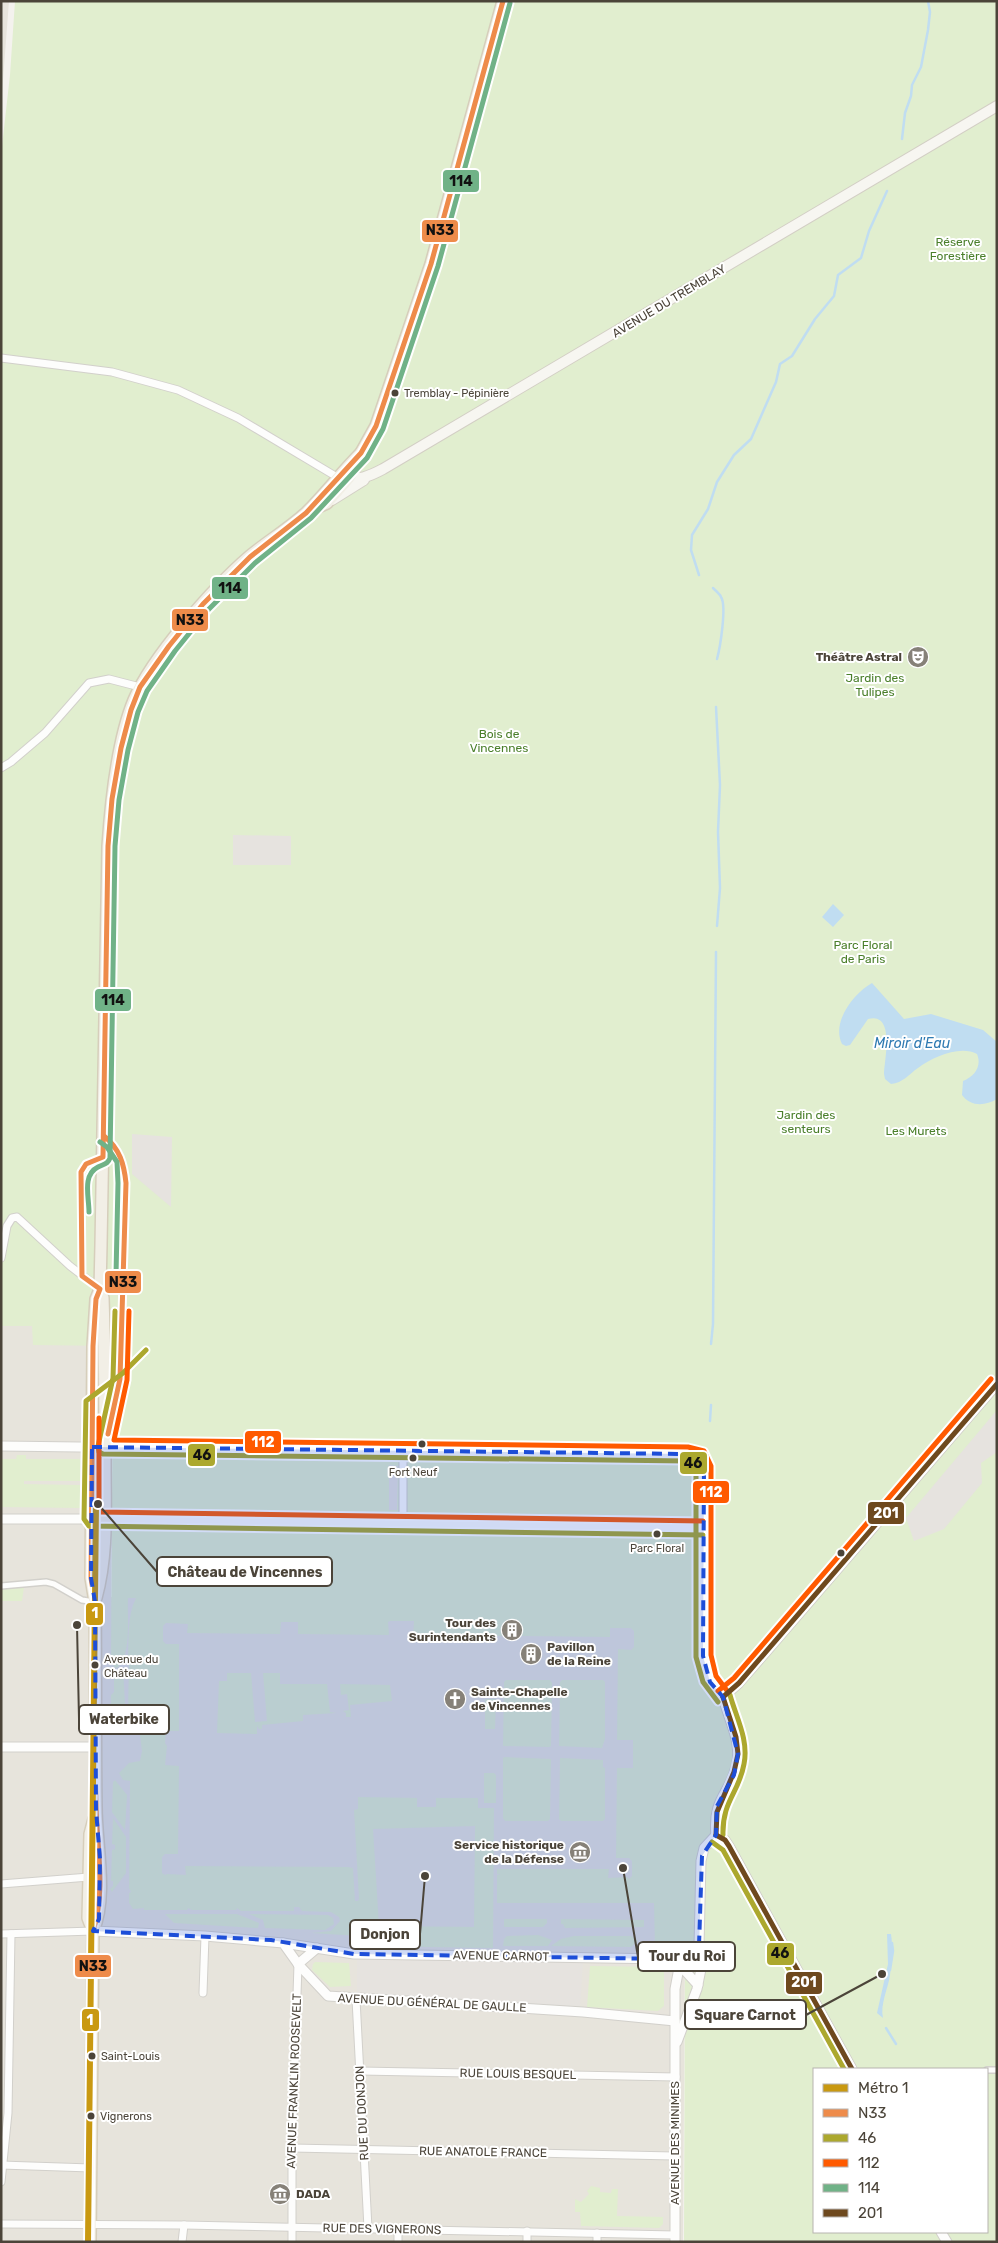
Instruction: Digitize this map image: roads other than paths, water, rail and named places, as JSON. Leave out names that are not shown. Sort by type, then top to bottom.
[{"type":"main road","points":[[90,2242],[94,1931],[98,1919],[100,1859],[96,1810],[95,1602],[91,1578],[92,1346],[96,1299],[100,1289],[103,1199],[108,846],[112,799],[121,748],[133,702],[140,687],[169,646],[203,604],[250,557],[306,513],[358,463],[361,453],[379,418],[431,264],[503,1]]},
{"type":"main road","name":"AVENUE DU TREMBLAY","points":[[342,478],[370,477],[997,106]]},
{"type":"main road","points":[[306,513],[327,503],[370,477]]},
{"type":"main road","points":[[327,503],[342,478]]},
{"type":"main road","points":[[95,1602],[102,1577],[109,1520],[109,1447],[103,1298],[100,1289]]},
{"type":"main road","points":[[94,1931],[88,1918],[90,1834],[96,1810]]},
{"type":"street","points":[[1,358],[112,372],[178,390],[238,418],[342,478]]},
{"type":"street","points":[[1,768],[11,762],[45,733],[89,683],[109,679],[140,687]]},
{"type":"street","points":[[1,1258],[7,1226],[12,1218],[18,1218],[70,1266],[100,1289]]},
{"type":"street","points":[[723,1698],[739,1683],[997,1384]]},
{"type":"street","points":[[1,1446],[688,1454],[700,1458],[704,1466],[703,1656],[710,1682],[723,1698],[737,1744],[738,1754],[734,1775],[717,1806],[714,1821],[716,1835],[725,1840],[729,1846],[851,2068]]},
{"type":"street","points":[[403,1451],[403,1524]]},
{"type":"street","points":[[1,1520],[92,1519],[703,1528]]},
{"type":"street","points":[[1,1586],[39,1583],[54,1584],[82,1600],[95,1602]]},
{"type":"street","points":[[1,1747],[96,1747]]},
{"type":"street","name":"AVENUE DES MINIMES","points":[[676,2044],[698,1985],[702,1955],[699,1946],[700,1867],[704,1848],[716,1835]]},
{"type":"street","points":[[1,1884],[89,1877]]},
{"type":"street","points":[[1,1934],[94,1931],[205,1936],[282,1943]]},
{"type":"street","points":[[1,2182],[10,2057],[10,1934]]},
{"type":"street","points":[[203,1993],[205,1936]]},
{"type":"street","name":"AVENUE CARNOT","points":[[282,1943],[354,1954],[668,1959],[676,1961],[682,1968]]},
{"type":"street","name":"AVENUE DU GÉNÉRAL DE GAULLE","points":[[282,1943],[298,1964],[328,1996],[583,2012],[675,2021]]},
{"type":"street","name":"AVENUE DES MINIMES","points":[[675,2238],[675,1989],[676,1979],[682,1968],[699,1946]]},
{"type":"street","points":[[298,1964],[317,1948]]},
{"type":"street","name":"AVENUE FRANKLIN ROOSEVELT","points":[[292,2242],[292,2148],[298,1964]]},
{"type":"street","points":[[682,1968],[698,1985]]},
{"type":"street","name":"RUE DU DONJON","points":[[356,1999],[368,2228]]},
{"type":"street","name":"RUE LOUIS BESQUEL","points":[[360,2071],[676,2077]]},
{"type":"street","name":"RUE ANATOLE FRANCE","points":[[292,2148],[674,2156]]},
{"type":"street","points":[[2,2165],[91,2168]]},
{"type":"street","name":"RUE DES VIGNERONS","points":[[1,2224],[527,2231],[675,2238]]},
{"type":"street","points":[[182,2242],[184,2225]]},
{"type":"street","points":[[398,2229],[398,2242]]},
{"type":"street","points":[[527,2231],[527,2242]]},
{"type":"street","points":[[597,2233],[597,2242]]},
{"type":"water","points":[[833,904],[844,915],[833,927],[822,917]]},
{"type":"water","name":"Miroir d'Eau","points":[[872,983],[904,1019],[931,1014],[983,1030],[997,1042],[997,1099],[988,1103],[978,1104],[970,1102],[962,1095],[963,1081],[974,1073],[978,1066],[977,1054],[963,1051],[939,1056],[902,1080],[891,1084],[885,1079],[884,1074],[886,1039],[882,1023],[877,1019],[868,1019],[850,1045],[842,1044],[839,1035],[842,1018],[846,1009],[858,994]]},
{"type":"water","points":[[887,1934],[891,1934],[892,1954],[890,1975],[883,2002],[883,2018],[877,2013],[888,1964]]},
{"type":"waterway","points":[[902,139],[905,113],[911,96],[912,85],[921,67],[928,30],[930,12],[928,1]]},
{"type":"waterway","points":[[699,575],[691,550],[692,535],[708,509],[717,482],[734,455],[751,439],[776,382],[780,364],[792,356],[815,319],[834,296],[838,275],[861,258],[869,231],[887,191]]},
{"type":"waterway","points":[[713,588],[723,602],[723,618],[717,659]]},
{"type":"waterway","points":[[716,707],[720,785],[718,832],[720,888],[717,926]]},
{"type":"waterway","points":[[711,1344],[713,1324],[716,952]]},
{"type":"waterway","points":[[710,1421],[711,1405]]},
{"type":"waterway","points":[[890,1970],[893,1951],[892,1943]]},
{"type":"waterway","points":[[886,2028],[896,2044]]},
{"type":"metro line","name":"1","points":[[88,2242],[96,1504]]},
{"type":"place","name":"Tremblay - Pépinière","points":[[395,393]]},
{"type":"place","name":"Théâtre Astral","points":[[918,657]]},
{"type":"place","name":"Fort Neuf","points":[[413,1458]]},
{"type":"place","name":"Château de Vincennes","points":[[98,1504]]},
{"type":"place","name":"Parc Floral","points":[[657,1534]]},
{"type":"place","name":"Waterbike","points":[[77,1625]]},
{"type":"place","name":"Tour des Surintendants","points":[[512,1630]]},
{"type":"place","name":"Pavillon de la Reine","points":[[531,1654]]},
{"type":"place","name":"Avenue du Château","points":[[95,1665]]},
{"type":"place","name":"Sainte-Chapelle de Vincennes","points":[[455,1699]]},
{"type":"place","name":"Service historique de la Défense","points":[[580,1852]]},
{"type":"place","name":"Tour du Roi","points":[[623,1868]]},
{"type":"place","name":"Donjon","points":[[425,1876]]},
{"type":"place","name":"Square Carnot","points":[[882,1974]]},
{"type":"place","name":"Saint-Louis","points":[[92,2056]]},
{"type":"place","name":"Vignerons","points":[[91,2116]]},
{"type":"place","name":"DADA","points":[[280,2194]]},
{"type":"park label","name":"Réserve Forestière","points":[[958,249]]},
{"type":"park label","name":"Jardin des Tulipes","points":[[875,685]]},
{"type":"park label","name":"Bois de Vincennes","points":[[499,741]]},
{"type":"park label","name":"Parc Floral de Paris","points":[[863,952]]},
{"type":"park label","name":"Jardin des senteurs","points":[[806,1122]]},
{"type":"park label","name":"Les Murets","points":[[916,1131]]}]
